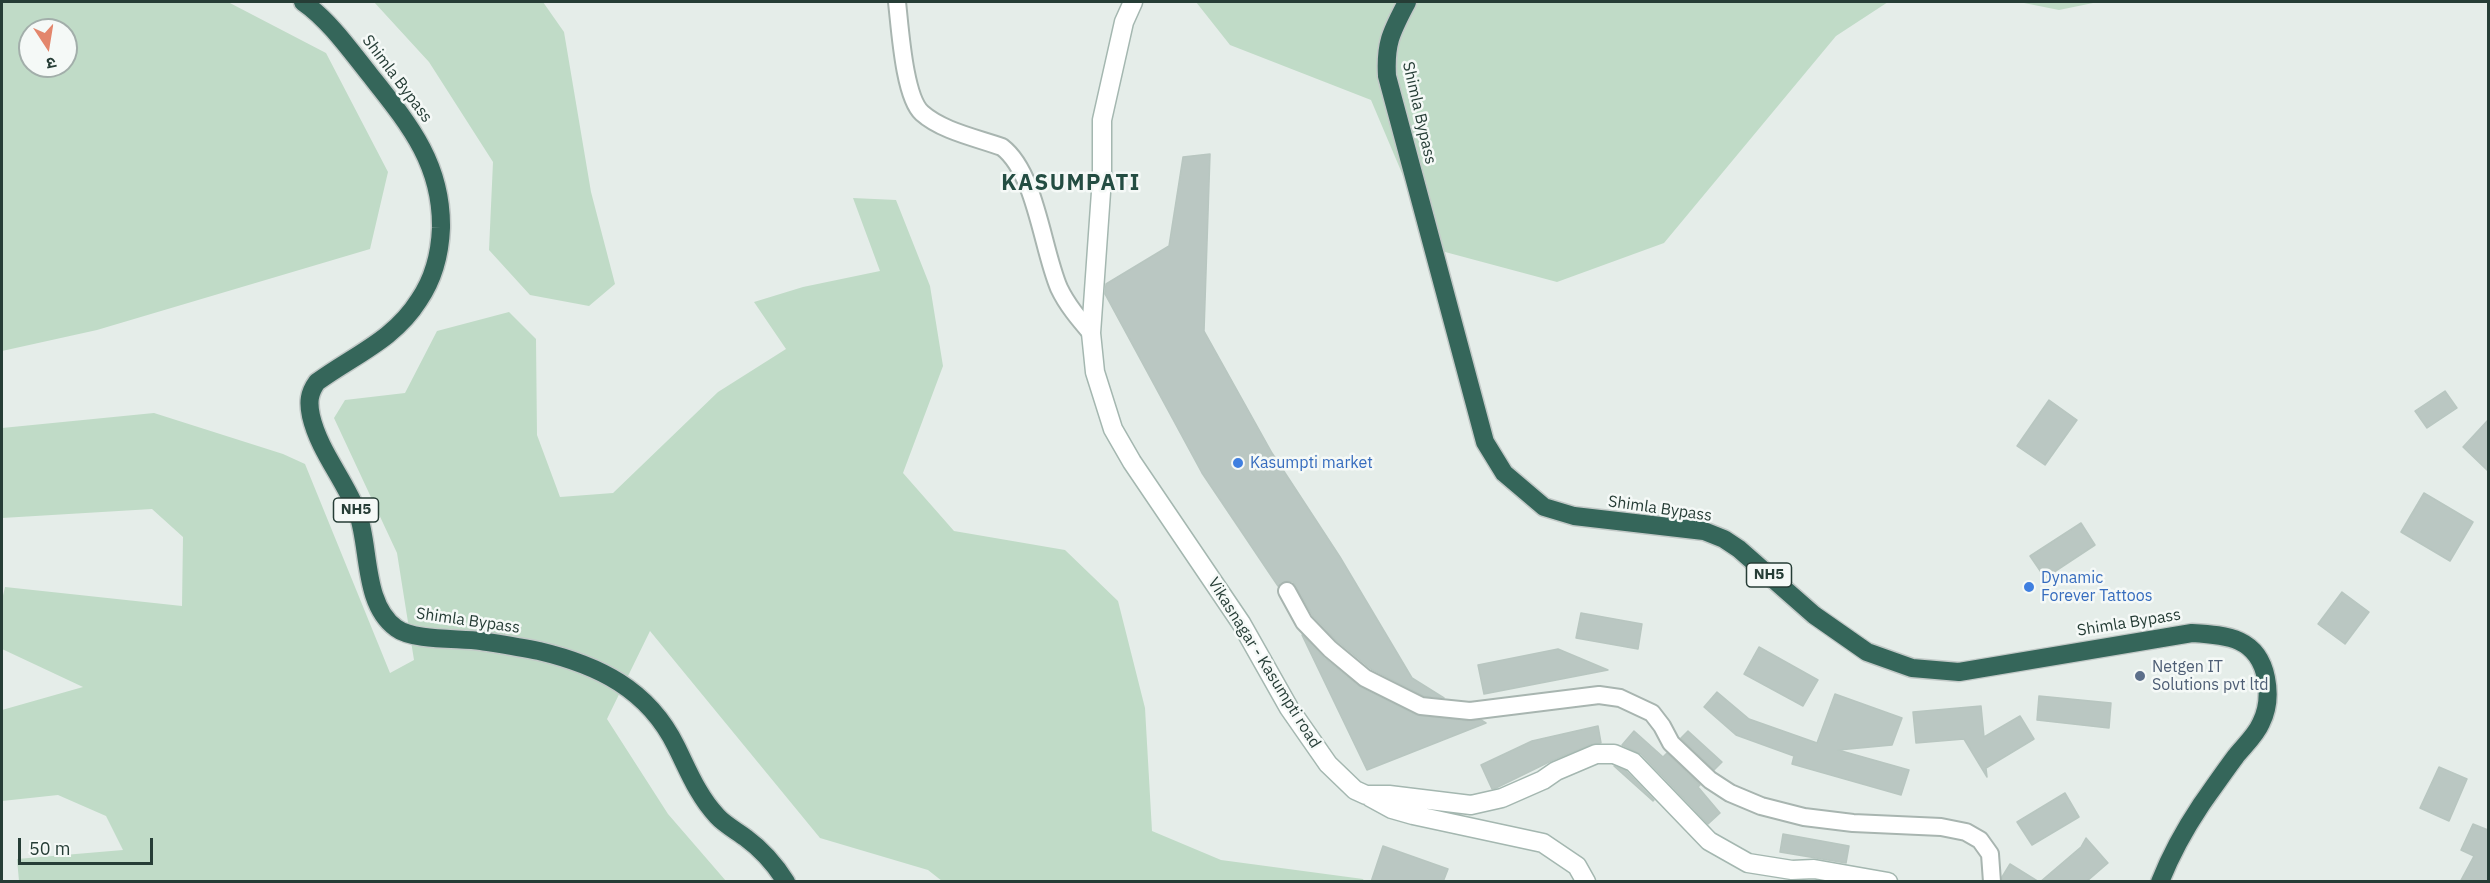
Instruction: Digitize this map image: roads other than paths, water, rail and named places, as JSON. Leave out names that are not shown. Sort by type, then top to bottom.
[{"type":"highway","name":"Shimla Bypass","points":[[303,2],[344,42],[406,120],[424,150],[435,177],[441,208],[440,249],[429,283],[419,302],[377,345],[317,382],[311,390],[309,399],[316,432],[359,516],[369,574],[384,616],[396,629],[410,635],[482,641],[538,651],[597,669],[621,682],[643,701],[662,723],[699,790],[718,818],[749,840],[786,882]]},
{"type":"highway","name":"Shimla Bypass","points":[[1407,2],[1390,36],[1386,53],[1388,76],[1485,442],[1504,473],[1544,507],[1574,516],[1704,531],[1724,539],[1814,615],[1867,652],[1912,668],[1959,672],[2192,633],[2218,635],[2240,641],[2255,651],[2264,667],[2268,684],[2267,707],[2261,725],[2195,814],[2172,852],[2160,882]]},
{"type":"street","points":[[897,2],[910,91],[915,106],[933,121],[1002,147],[1012,154],[1027,183],[1059,288],[1073,312],[1091,333]]},
{"type":"street","name":"Vikasnagar - Kasumpti road","points":[[1133,2],[1125,22],[1102,120],[1102,178],[1091,333],[1095,372],[1113,429],[1132,462],[1241,623],[1303,731],[1338,775],[1355,790],[1392,809],[1543,843],[1577,866],[1586,882]]},
{"type":"street","points":[[1287,591],[1304,622],[1330,649],[1365,678],[1421,706],[1470,711],[1589,696],[1620,698],[1652,713],[1671,743],[1710,780],[1730,793],[1761,806],[1804,816],[1853,823],[1941,827],[1966,832],[1980,840],[1990,854],[1992,882]]},
{"type":"street","points":[[1366,795],[1389,795],[1471,804],[1488,802],[1543,780],[1579,760],[1596,754],[1614,754],[1633,762],[1709,841],[1748,863],[1792,870],[1814,869],[1888,882]]},
{"type":"place","name":"Kasumpti market","points":[[1238,463]]},
{"type":"place","name":"Dynamic Forever Tattoos","points":[[2029,587]]},
{"type":"place","name":"Netgen IT Solutions pvt ltd","points":[[2140,676]]},
{"type":"district","name":"KASUMPATI","points":[[1071,184]]}]
